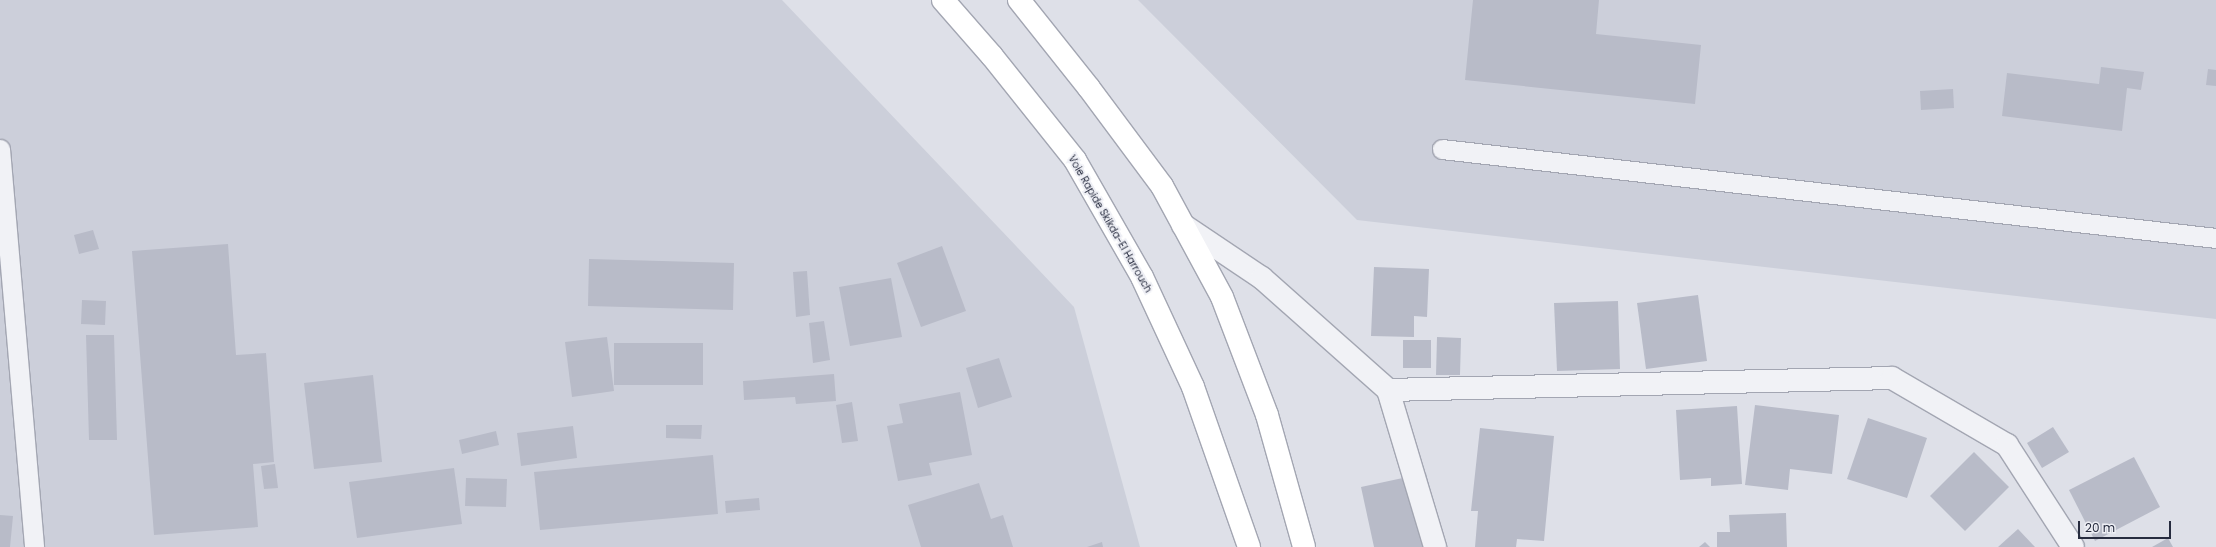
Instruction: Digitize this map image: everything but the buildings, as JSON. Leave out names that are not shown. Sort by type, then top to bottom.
[{"type":"highway","name":"Voie Rapide Skikda-El Harrouch","points":[[943,0],[992,56],[1075,160],[1142,276],[1193,387],[1249,547]]},
{"type":"highway","points":[[1019,0],[1089,88],[1162,186],[1222,297],[1267,415],[1304,547]]},
{"type":"street","points":[[1183,226],[1262,278],[1388,390],[1435,547]]},
{"type":"street","points":[[1388,390],[1892,378],[2007,445],[2073,547]]},
{"type":"lane","points":[[0,149],[34,547]]},
{"type":"lane","points":[[1442,149],[2216,238]]},
{"type":"shaded area","points":[[0,0],[782,0],[1074,307],[1140,547],[0,547]]},
{"type":"shaded area","points":[[1138,0],[2216,0],[2216,319],[1357,220]]}]
